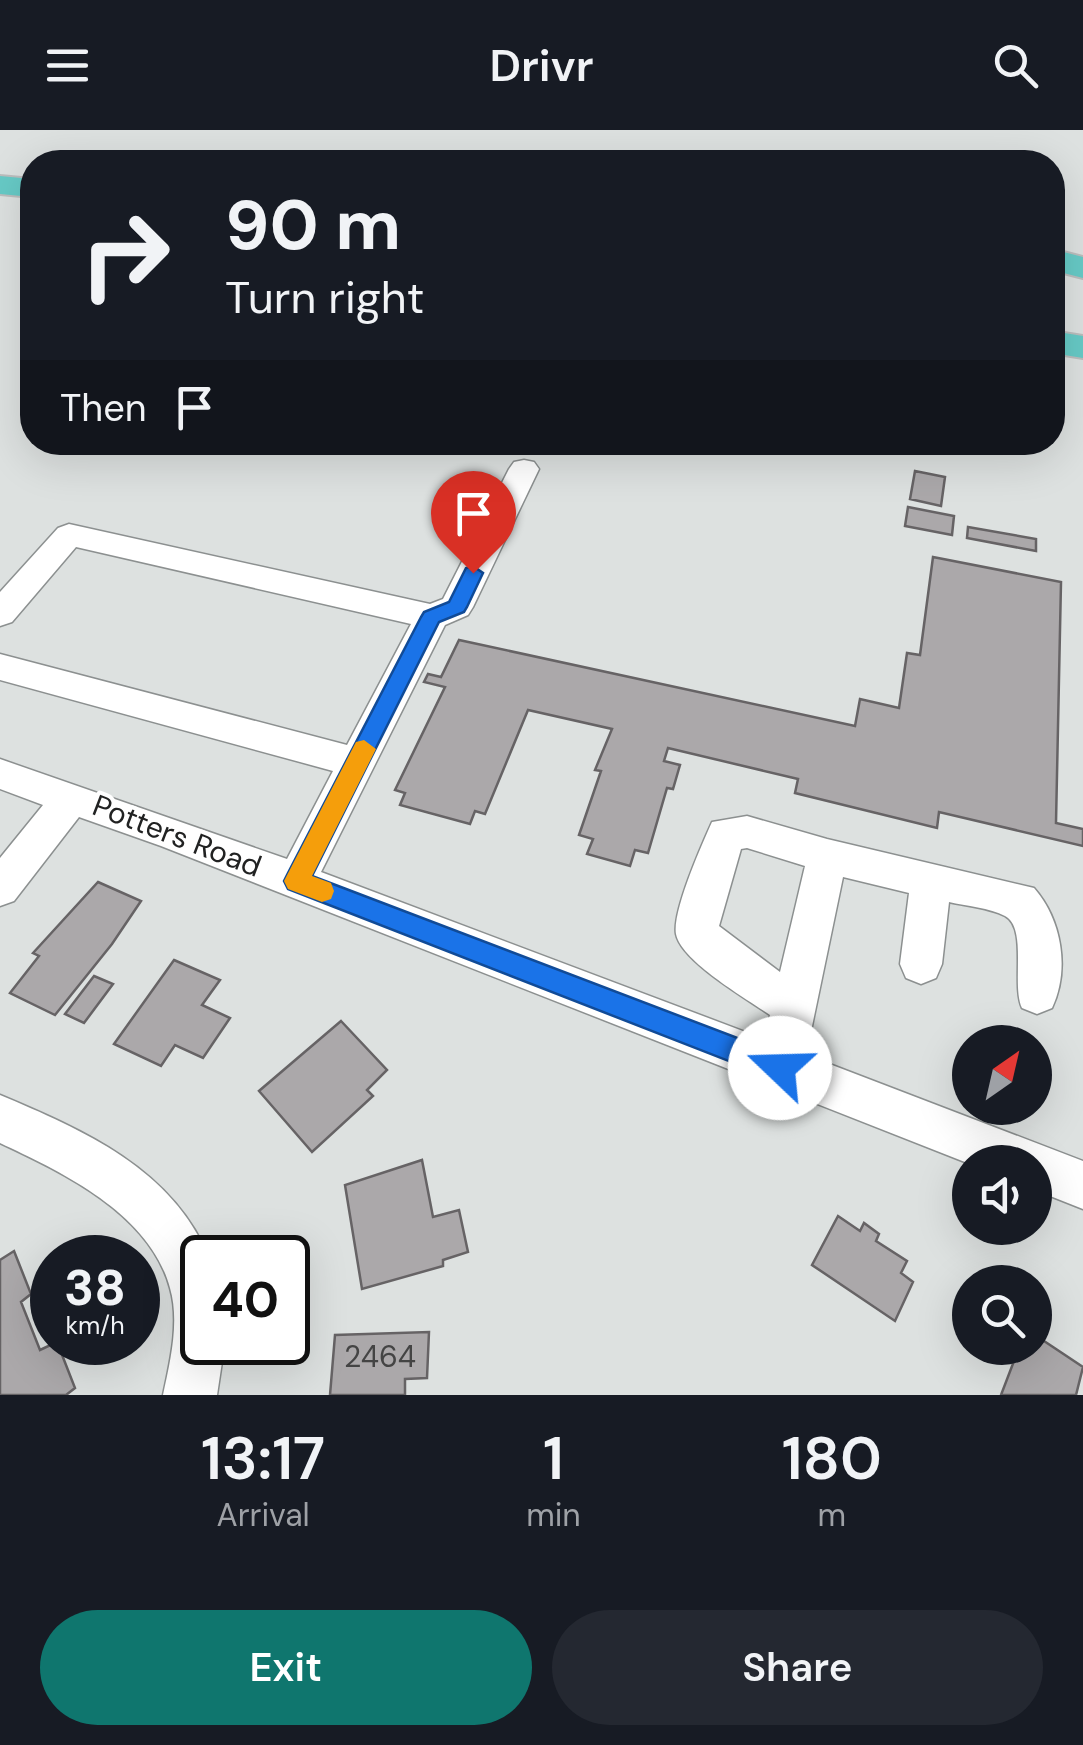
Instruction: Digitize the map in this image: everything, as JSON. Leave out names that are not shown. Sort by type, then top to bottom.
[{"type":"street","points":[[0,614],[69,535],[432,617],[456,607],[524,469]]},
{"type":"street","points":[[296,881],[432,617]]},
{"type":"street","points":[[0,667],[357,763]]},
{"type":"street","name":"Potters Road","points":[[4,781],[72,797],[981,1145]]},
{"type":"street","points":[[0,888],[72,797]]},
{"type":"street","points":[[791,1005],[716,952],[697,932],[726,834],[747,832],[827,856],[1019,901],[1033,914],[1040,939],[1037,994]]},
{"type":"street","points":[[780,1068],[827,856]]},
{"type":"street","points":[[921,964],[931,882]]},
{"type":"street","points":[[0,1118],[68,1150],[135,1192],[168,1231],[197,1290],[196,1364],[190,1395]]},
{"type":"street","points":[[1052,1173],[1083,1185]]},
{"type":"building","points":[[915,471],[945,477],[941,506],[910,499]]},
{"type":"building","points":[[908,507],[954,516],[952,535],[905,526]]},
{"type":"building","points":[[968,527],[1036,539],[1036,551],[967,538]]},
{"type":"building","points":[[933,557],[1061,582],[1056,823],[1083,829],[1083,846],[939,812],[937,828],[795,793],[798,779],[668,748],[664,761],[680,765],[673,789],[667,788],[648,853],[635,850],[630,866],[587,854],[593,839],[579,835],[601,771],[595,770],[612,729],[528,710],[485,814],[475,811],[470,824],[400,805],[405,793],[395,790],[445,687],[424,682],[428,674],[441,677],[459,640],[855,726],[860,699],[899,708],[907,653],[920,655]]},
{"type":"building","points":[[98,882],[141,901],[112,944],[55,1015],[10,993],[39,956],[33,953]]},
{"type":"building","points":[[174,960],[220,980],[202,1005],[230,1018],[203,1058],[175,1045],[161,1066],[114,1044]]},
{"type":"building","points":[[94,976],[113,984],[84,1023],[65,1014]]},
{"type":"building","points":[[341,1021],[387,1070],[367,1090],[373,1096],[312,1152],[259,1091]]},
{"type":"building","points":[[422,1160],[433,1217],[459,1210],[468,1252],[443,1260],[443,1266],[362,1289],[345,1185]]},
{"type":"building","points":[[838,1216],[860,1231],[864,1223],[879,1234],[876,1241],[907,1261],[901,1273],[913,1282],[895,1321],[812,1265]]},
{"type":"building","points":[[14,1251],[30,1291],[21,1302],[30,1325],[30,1365],[66,1365],[75,1388],[66,1395],[0,1395],[0,1260]]},
{"type":"building","points":[[429,1332],[427,1378],[405,1379],[405,1395],[330,1395],[335,1335]]},
{"type":"building","points":[[1052,1346],[1083,1367],[1076,1395],[1001,1395],[1012,1365],[1052,1365]]},
{"type":"slow traffic","points":[[322,891],[296,881],[364,749]]},
{"type":"route","points":[[473,573],[456,607],[432,617],[296,881],[780,1068]]}]
